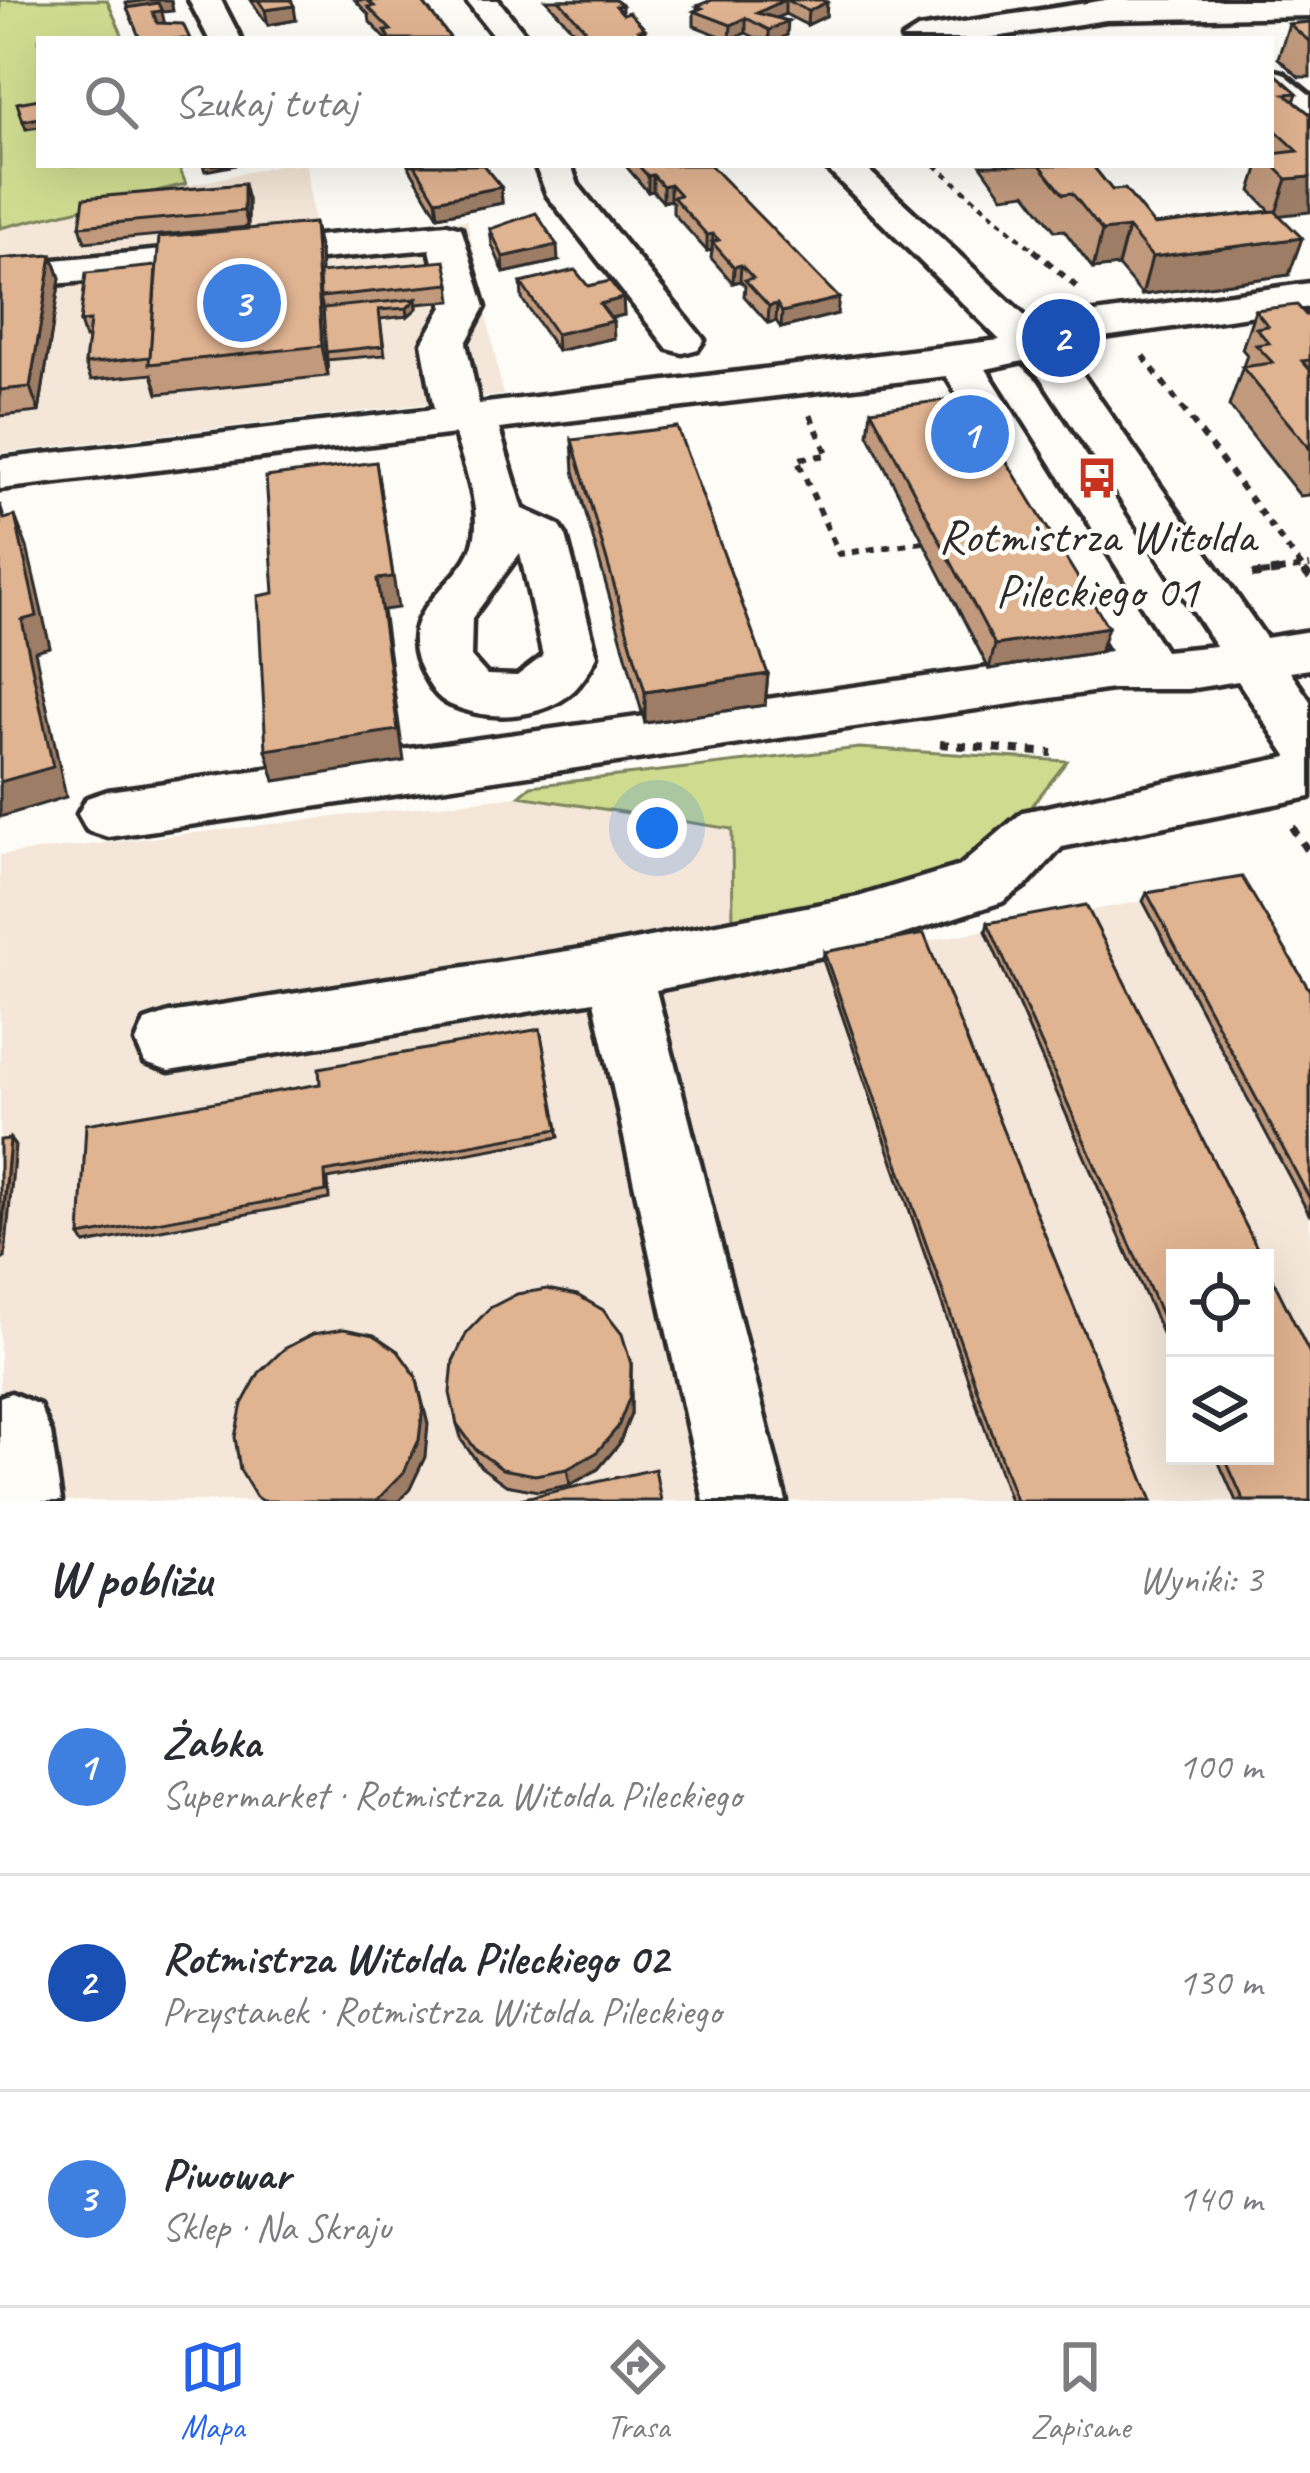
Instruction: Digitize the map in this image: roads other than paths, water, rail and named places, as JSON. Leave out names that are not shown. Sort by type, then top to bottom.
[{"type":"street","points":[[206,0],[224,36]]},
{"type":"street","points":[[482,0],[511,36]]},
{"type":"street","points":[[934,36],[1102,5],[1310,7]]},
{"type":"street","points":[[1161,8],[1204,36]]},
{"type":"street","points":[[1274,83],[1310,113]]},
{"type":"street","points":[[554,168],[560,187],[683,340]]},
{"type":"street","points":[[844,168],[1029,341],[1067,385],[1310,745]]},
{"type":"street","points":[[0,277],[447,236],[464,307],[444,343],[499,517]]},
{"type":"street","points":[[0,437],[461,407],[959,361],[1116,321],[1310,295]]},
{"type":"street","points":[[959,361],[1150,671]]},
{"type":"street","points":[[0,475],[461,407]]},
{"type":"street","points":[[108,814],[1112,670],[1150,671],[1310,650]]},
{"type":"street","points":[[169,1042],[620,970],[858,922],[980,885],[1008,865],[1044,828],[1310,775]]},
{"type":"street","points":[[620,970],[745,1501]]},
{"type":"place","name":"Piwowar","points":[[242,303]]},
{"type":"place","name":"Rotmistrza Witolda Pileckiego 02","points":[[1061,338]]},
{"type":"place","name":"Żabka","points":[[970,434]]},
{"type":"place","name":"Rotmistrza Witolda Pileckiego 01","points":[[1097,478]]}]
